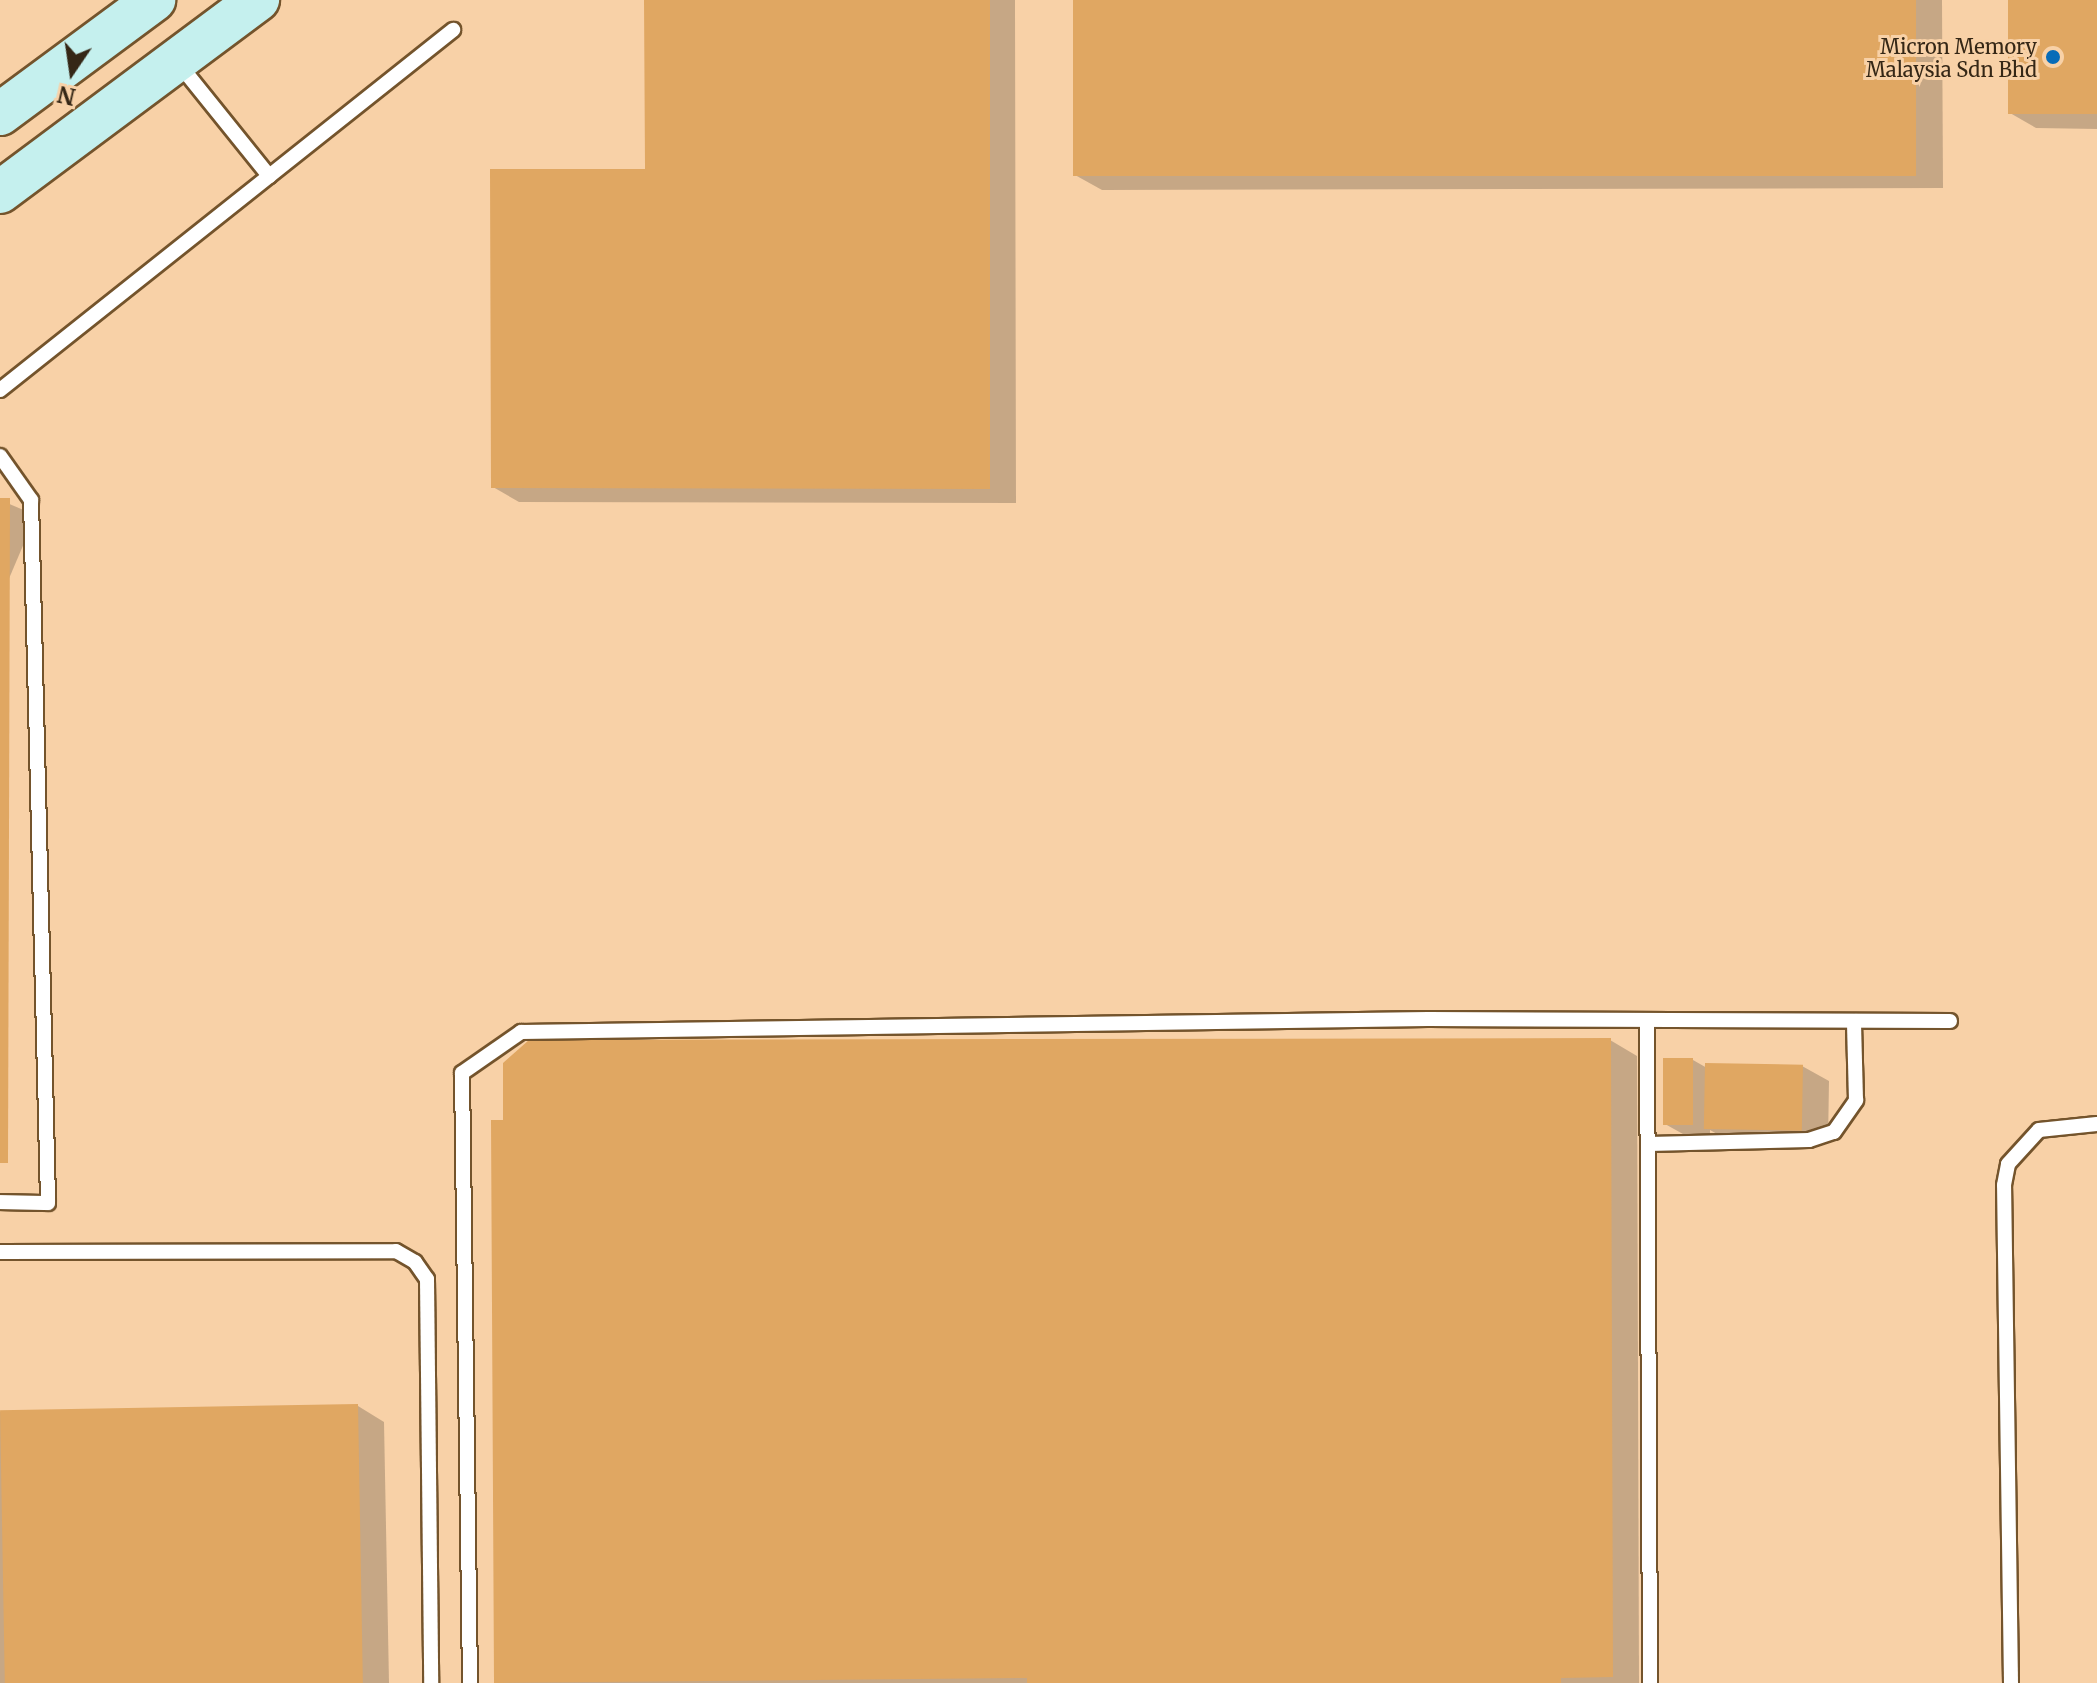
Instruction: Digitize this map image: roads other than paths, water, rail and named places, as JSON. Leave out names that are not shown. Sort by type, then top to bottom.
[{"type":"street","points":[[0,114],[154,0]]},
{"type":"street","points":[[0,192],[258,0]]},
{"type":"lane","points":[[0,390],[453,30]]},
{"type":"lane","points":[[177,60],[269,176]]},
{"type":"lane","points":[[0,456],[31,500],[48,1203],[0,1202]]},
{"type":"lane","points":[[1647,1020],[1650,1683]]},
{"type":"lane","points":[[470,1683],[462,1073],[521,1032],[1647,1020],[1950,1021]]},
{"type":"lane","points":[[1649,1144],[1809,1140],[1834,1132],[1856,1100],[1854,1021]]},
{"type":"lane","points":[[2011,1683],[2004,1185],[2008,1164],[2039,1130],[2097,1124]]},
{"type":"lane","points":[[0,1252],[396,1251],[415,1262],[427,1279],[431,1683]]},
{"type":"place","name":"Micron Memory Malaysia Sdn Bhd","points":[[2053,57]]}]
